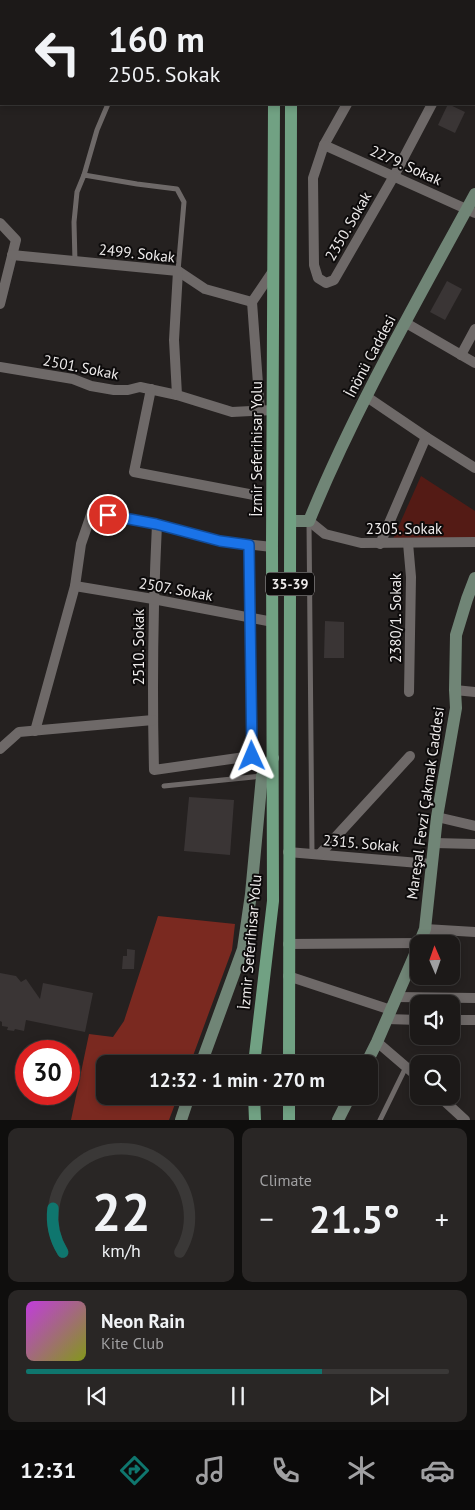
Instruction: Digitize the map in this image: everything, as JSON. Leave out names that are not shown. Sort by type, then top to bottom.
[{"type":"main road","name":"İzmir Seferihisar Yolu","points":[[255,1055],[273,901],[272,547],[266,410],[273,271],[274,105]]},
{"type":"main road","name":"35-39","points":[[289,1055],[291,105]]},
{"type":"main road","points":[[254,1105],[255,1120]]},
{"type":"main road","points":[[289,1105],[289,1120]]},
{"type":"street","points":[[324,145],[346,105]]},
{"type":"street","name":"2350. Sokak","points":[[324,145],[313,178],[314,256],[318,278],[326,283],[334,280],[394,176],[431,105]]},
{"type":"street","name":"2279. Sokak","points":[[324,145],[471,211]]},
{"type":"street","name":"İnönü Caddesi","points":[[309,521],[329,472],[367,397],[406,323],[471,211],[475,194]]},
{"type":"street","points":[[0,224],[16,240],[0,304]]},
{"type":"street","name":"2499. Sokak","points":[[12,255],[178,271],[206,289],[252,302]]},
{"type":"street","points":[[177,395],[174,340],[178,271]]},
{"type":"street","points":[[266,410],[252,302],[273,271]]},
{"type":"street","points":[[406,323],[475,364]]},
{"type":"street","points":[[461,355],[475,329]]},
{"type":"street","name":"2501. Sokak","points":[[0,367],[73,379],[91,386],[128,390],[140,387],[151,389],[232,412],[266,410]]},
{"type":"street","points":[[151,389],[134,472],[254,495]]},
{"type":"street","points":[[367,397],[426,438],[475,468]]},
{"type":"street","points":[[380,544],[426,438]]},
{"type":"street","points":[[35,731],[75,586],[80,544],[92,512],[156,524],[220,541],[272,547]]},
{"type":"street","points":[[291,521],[309,521]]},
{"type":"street","name":"2305. Sokak","points":[[309,521],[325,534],[361,543],[475,542]]},
{"type":"street","name":"2510. Sokak","points":[[156,524],[153,599],[154,770],[252,756],[249,617]]},
{"type":"street","name":"2380/1. Sokak","points":[[408,544],[410,577],[409,692]]},
{"type":"street","points":[[249,545],[249,617]]},
{"type":"street","name":"Mareşal Fevzi Çakmak Caddesi","points":[[423,935],[426,929],[437,817],[456,708],[454,690],[456,635],[475,578]]},
{"type":"street","name":"2507. Sokak","points":[[75,586],[272,622]]},
{"type":"street","points":[[454,690],[475,692]]},
{"type":"street","points":[[0,749],[19,732],[153,720]]},
{"type":"street","points":[[316,854],[410,756]]},
{"type":"street","points":[[204,1055],[243,948],[251,894],[262,776],[273,758]]},
{"type":"street","points":[[437,817],[475,826]]},
{"type":"street","points":[[434,843],[475,844]]},
{"type":"street","name":"2315. Sokak","points":[[288,852],[431,864]]},
{"type":"street","points":[[426,929],[475,932]]},
{"type":"street","points":[[288,944],[410,944]]},
{"type":"street","name":"Mareşal Fevzi Çakmak Caddesi","points":[[370,1055],[410,965]]},
{"type":"street","points":[[288,976],[389,1015],[410,1018]]},
{"type":"street","points":[[396,997],[475,998]]},
{"type":"street","points":[[460,1020],[475,1020]]},
{"type":"street","points":[[377,1042],[410,1070]]},
{"type":"street","points":[[180,1120],[186,1105]]},
{"type":"street","points":[[338,1120],[346,1105]]},
{"type":"street","points":[[449,1105],[465,1120]]},
{"type":"lane","points":[[75,262],[74,222],[77,192],[97,130],[108,105]]},
{"type":"lane","points":[[84,175],[177,189],[184,202],[178,271]]},
{"type":"lane","points":[[309,521],[316,854]]},
{"type":"lane","points":[[164,786],[262,776]]},
{"type":"lane","points":[[380,1120],[406,1067]]},
{"type":"shaded area","points":[[421,476],[475,511],[475,539],[393,539]]},
{"type":"shaded area","points":[[158,916],[235,924],[232,950],[193,1055],[96,1055],[96,1105],[175,1105],[169,1120],[71,1120],[74,1105],[80,1105],[80,1077],[89,1034],[113,1037],[124,1021]]},
{"type":"building","points":[[448,105],[465,112],[455,133],[438,125]]},
{"type":"building","points":[[447,281],[462,289],[445,320],[430,312]]},
{"type":"building","points":[[325,621],[344,622],[344,658],[324,658]]},
{"type":"building","points":[[189,797],[234,800],[230,855],[184,851]]},
{"type":"building","points":[[127,949],[135,950],[134,969],[122,969],[123,956],[127,956]]},
{"type":"building","points":[[0,973],[16,976],[21,982],[26,979],[40,999],[43,983],[93,993],[85,1032],[26,1020],[24,1031],[7,1030],[8,1027],[2,1026],[0,1021]]},
{"type":"route","points":[[108,515],[156,524],[220,541],[249,545],[252,756]]}]
